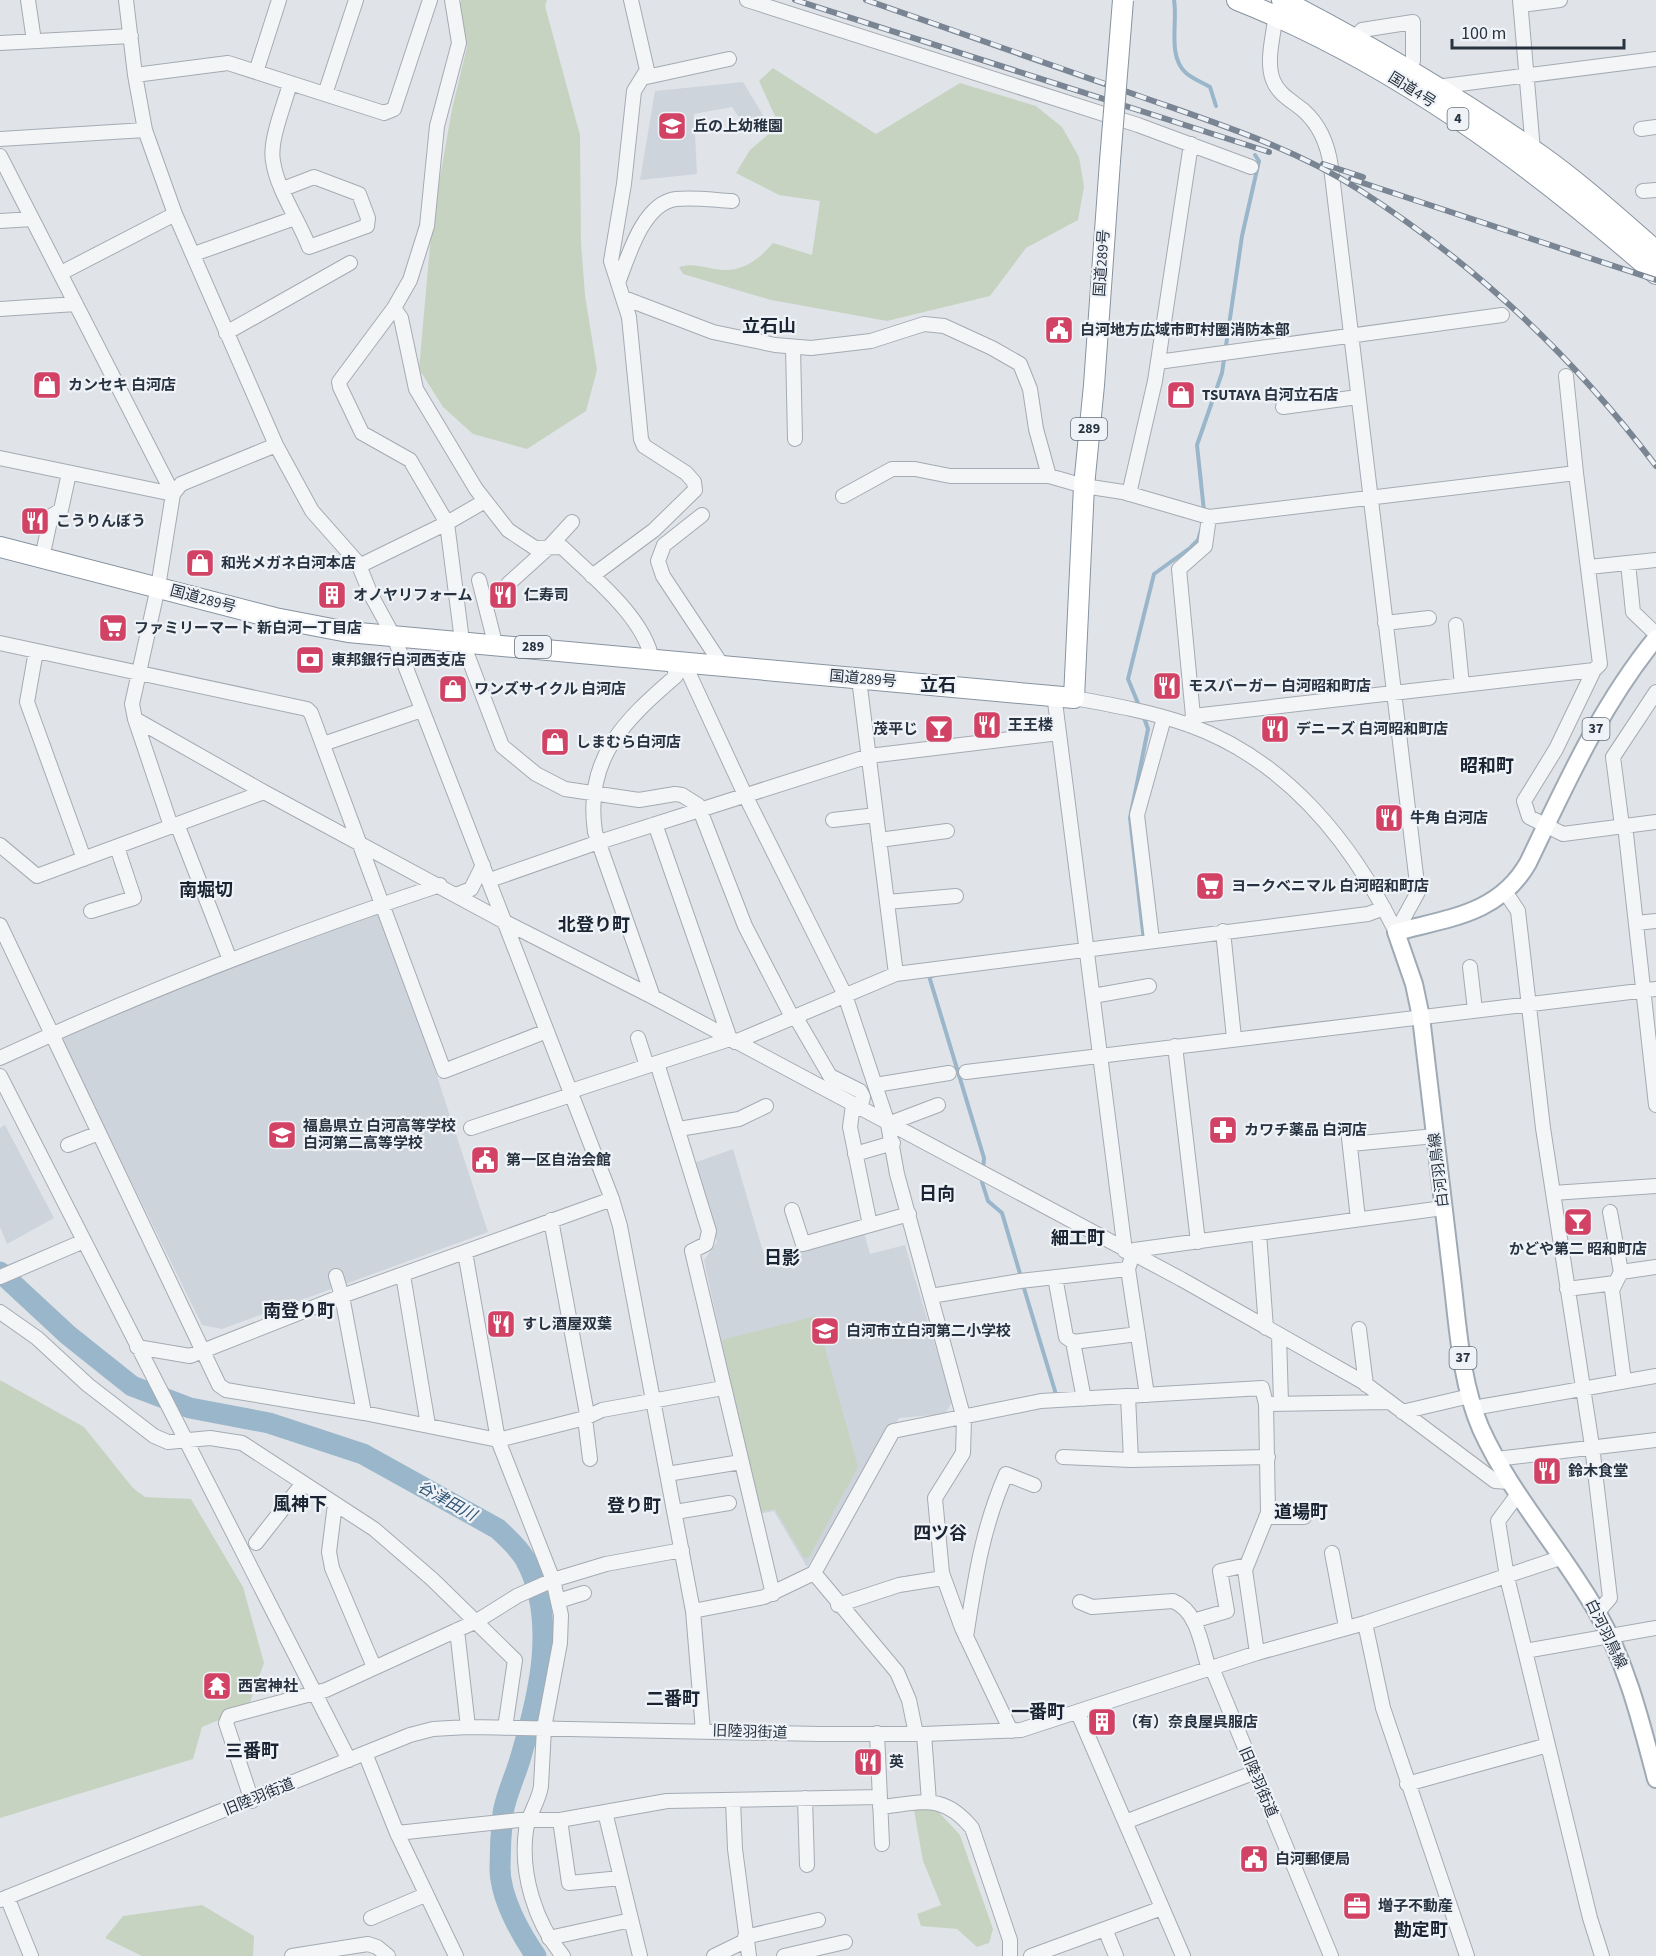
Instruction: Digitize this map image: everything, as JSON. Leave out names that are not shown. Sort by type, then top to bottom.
[{"type":"highway","name":"国道289号","points":[[0,548],[275,618],[348,632],[495,643],[724,668],[1054,694],[1074,698],[1084,486],[1123,0]]},
{"type":"highway","name":"国道4号","points":[[1237,0],[1278,5],[1354,39],[1440,90],[1533,150],[1585,189],[1656,251]]},
{"type":"highway","name":"国道4号","points":[[1278,5],[1334,44],[1455,117],[1578,207],[1656,274]]},
{"type":"main road","name":"37","points":[[1396,932],[1470,912],[1506,893],[1522,874],[1600,720],[1656,636]]},
{"type":"main road","name":"白河羽鳥線","points":[[1396,932],[1414,984],[1421,1017],[1443,1208],[1472,1402],[1496,1459],[1563,1557],[1609,1634],[1639,1712],[1656,1779]]},
{"type":"street","points":[[28,0],[34,41]]},
{"type":"street","points":[[126,0],[135,75],[145,130],[175,214],[276,445],[312,511],[359,566],[394,637],[612,1199],[620,1226],[693,1611],[703,1731]]},
{"type":"street","points":[[256,72],[279,0]]},
{"type":"street","points":[[325,94],[356,0]]},
{"type":"street","points":[[135,75],[228,63],[384,113],[394,109],[430,0]]},
{"type":"street","points":[[452,0],[459,43],[437,126],[427,226],[410,280],[394,308],[339,382],[340,387],[362,433],[410,460],[447,524],[462,641],[502,746],[536,774],[571,791],[594,792],[639,801],[664,794],[682,795],[698,805],[746,927],[793,1017],[830,1076],[861,1091],[863,1097],[856,1107],[850,1127],[870,1225]]},
{"type":"street","points":[[592,576],[654,530],[695,490],[694,482],[686,473],[644,446],[641,439],[624,298],[611,261],[624,184],[634,91],[647,69],[631,0]]},
{"type":"street","points":[[747,0],[1191,144],[1251,167]]},
{"type":"street","points":[[1533,150],[1529,76],[1521,2],[1560,0]]},
{"type":"street","points":[[1278,5],[1271,52],[1273,80],[1280,92],[1304,111],[1319,128],[1329,151],[1418,892],[1396,932]]},
{"type":"street","points":[[1354,39],[1362,30],[1413,21],[1413,61],[1409,72]]},
{"type":"street","points":[[0,43],[131,36]]},
{"type":"street","points":[[642,78],[729,59]]},
{"type":"street","points":[[1440,90],[1444,86],[1656,59]]},
{"type":"street","points":[[283,189],[314,177],[359,194],[368,218],[367,226],[309,247],[300,223],[295,218],[283,189],[273,161],[273,146],[290,83]]},
{"type":"street","points":[[1641,129],[1656,127]]},
{"type":"street","points":[[0,139],[145,130]]},
{"type":"street","points":[[1129,494],[1140,453],[1158,362],[1191,144]]},
{"type":"street","points":[[0,156],[174,494]]},
{"type":"street","points":[[618,283],[640,226],[658,208],[674,199],[732,201]]},
{"type":"street","points":[[61,273],[175,214]]},
{"type":"street","points":[[194,254],[295,218]]},
{"type":"street","points":[[0,221],[32,219]]},
{"type":"street","points":[[226,333],[350,263]]},
{"type":"street","points":[[624,298],[713,332],[811,348],[871,341],[924,324],[944,326],[1020,364],[1049,476]]},
{"type":"street","points":[[0,309],[75,304]]},
{"type":"street","points":[[394,308],[401,318],[416,389],[485,501],[508,530],[535,548],[562,547],[622,607],[649,642],[652,660]]},
{"type":"street","points":[[1158,362],[1502,315]]},
{"type":"street","points":[[793,346],[795,439]]},
{"type":"street","points":[[1566,376],[1600,664],[1594,670],[1556,749],[1524,801],[1529,817],[1563,834],[1656,822]]},
{"type":"street","points":[[1283,407],[1358,397]]},
{"type":"street","points":[[230,960],[174,825],[135,719],[132,704],[158,587],[174,494],[181,484],[276,445]]},
{"type":"street","points":[[0,458],[174,494]]},
{"type":"street","points":[[843,496],[892,469],[915,468],[950,476],[1049,476],[1084,486],[1129,494],[1209,518],[1576,473]]},
{"type":"street","points":[[42,558],[51,516],[61,510],[69,473]]},
{"type":"street","points":[[359,566],[447,524],[485,501]]},
{"type":"street","points":[[702,515],[664,544],[658,561],[669,585],[724,668]]},
{"type":"street","points":[[1191,721],[1179,569],[1205,546],[1209,518]]},
{"type":"street","points":[[508,584],[549,547],[572,522]]},
{"type":"street","points":[[1588,567],[1656,560]]},
{"type":"street","points":[[1628,563],[1633,612],[1656,636]]},
{"type":"street","points":[[479,580],[495,643]]},
{"type":"street","points":[[1385,623],[1430,618]]},
{"type":"street","points":[[1456,625],[1462,685]]},
{"type":"street","points":[[0,643],[307,710],[311,714],[361,843],[444,1071],[547,1031]]},
{"type":"street","points":[[36,651],[27,702],[84,859]]},
{"type":"street","points":[[652,997],[598,844],[591,809],[602,758],[618,731],[639,708],[676,676],[678,662]]},
{"type":"street","points":[[678,662],[845,995],[888,1124],[897,1174],[964,1419],[963,1454],[935,1498],[943,1578],[966,1637],[1011,1731]]},
{"type":"street","points":[[1074,698],[1164,718],[1191,721],[1393,693],[1594,670]]},
{"type":"street","points":[[859,679],[896,974]]},
{"type":"street","points":[[1656,692],[1613,758],[1636,923],[1650,989],[1656,1105]]},
{"type":"street","points":[[1054,694],[1100,1055],[1147,1395]]},
{"type":"street","points":[[323,744],[422,710]]},
{"type":"street","points":[[1152,940],[1137,815],[1164,718]]},
{"type":"street","points":[[135,719],[264,792],[505,922],[652,997],[888,1124],[1129,1258],[1280,1335],[1366,1385],[1495,1481],[1514,1488],[1498,1521],[1507,1577],[1590,1918],[1602,1956]]},
{"type":"street","points":[[1191,721],[1252,758],[1304,799],[1347,848],[1396,932]]},
{"type":"street","points":[[490,880],[868,756],[1059,734]]},
{"type":"street","points":[[0,845],[37,876],[264,792]]},
{"type":"street","points":[[833,820],[876,815]]},
{"type":"street","points":[[655,824],[733,1040]]},
{"type":"street","points":[[879,840],[947,831]]},
{"type":"street","points":[[91,911],[134,898],[117,847]]},
{"type":"street","points":[[456,894],[471,889],[483,866]]},
{"type":"street","points":[[0,1058],[230,960],[440,885]]},
{"type":"street","points":[[1506,893],[1518,911],[1553,1193],[1592,1446],[1610,1598],[1608,1604],[1598,1613]]},
{"type":"street","points":[[887,902],[957,896]]},
{"type":"street","points":[[471,1128],[571,1095],[577,1089],[733,1040],[896,974],[1368,914],[1384,908]]},
{"type":"street","points":[[1636,923],[1656,921]]},
{"type":"street","points":[[0,926],[202,1351],[219,1385],[226,1390],[364,1413],[498,1440],[585,1418],[602,1410],[723,1388]]},
{"type":"street","points":[[1223,931],[1234,1038]]},
{"type":"street","points":[[1470,967],[1475,1010]]},
{"type":"street","points":[[1093,996],[1149,986]]},
{"type":"street","points":[[966,1072],[1650,989]]},
{"type":"street","points":[[638,1038],[652,1064],[679,1129],[709,1231],[706,1244],[692,1251],[773,1594]]},
{"type":"street","points":[[1175,1046],[1198,1242]]},
{"type":"street","points":[[875,1085],[948,1073]]},
{"type":"street","points":[[0,1076],[349,1760]]},
{"type":"street","points":[[888,1124],[938,1105]]},
{"type":"street","points":[[679,1129],[739,1119],[766,1106]]},
{"type":"street","points":[[1348,1129],[1358,1220]]},
{"type":"street","points":[[68,1145],[99,1133]]},
{"type":"street","points":[[1351,1144],[1435,1136]]},
{"type":"street","points":[[855,1154],[893,1143]]},
{"type":"street","points":[[1553,1193],[1656,1186]]},
{"type":"street","points":[[137,1347],[164,1350],[183,1357],[342,1296],[612,1199]]},
{"type":"street","points":[[931,1296],[1056,1277],[1129,1258],[1134,1250],[1443,1208]]},
{"type":"street","points":[[792,1210],[803,1244],[909,1214]]},
{"type":"street","points":[[1610,1212],[1618,1277],[1612,1290],[1624,1380]]},
{"type":"street","points":[[551,1220],[587,1414],[585,1418],[590,1460]]},
{"type":"street","points":[[1259,1233],[1266,1328]]},
{"type":"street","points":[[0,1276],[84,1241]]},
{"type":"street","points":[[465,1252],[498,1440],[553,1580],[561,1615],[560,1643],[541,1728],[540,1795],[524,1821],[525,1852],[534,1907],[549,1938],[563,1956]]},
{"type":"street","points":[[1567,1289],[1656,1267]]},
{"type":"street","points":[[403,1275],[429,1425]]},
{"type":"street","points":[[336,1276],[342,1296],[364,1413]]},
{"type":"street","points":[[1056,1277],[1066,1337],[1073,1342],[1138,1334]]},
{"type":"street","points":[[0,1312],[37,1338],[80,1379],[154,1436],[168,1442],[182,1435],[242,1443],[335,1504],[400,1551],[477,1621],[514,1660],[508,1728]]},
{"type":"street","points":[[1359,1329],[1366,1385]]},
{"type":"street","points":[[1280,1335],[1281,1403]]},
{"type":"street","points":[[1073,1342],[1084,1399]]},
{"type":"street","points":[[1402,1412],[1582,1389],[1656,1376]]},
{"type":"street","points":[[693,1611],[773,1594],[814,1574],[893,1431],[964,1419],[1041,1401],[1262,1388],[1266,1404],[1268,1457],[1266,1517],[1245,1570],[1257,1653]]},
{"type":"street","points":[[1128,1396],[1131,1460]]},
{"type":"street","points":[[1266,1404],[1388,1402]]},
{"type":"street","points":[[1496,1459],[1656,1440]]},
{"type":"street","points":[[1063,1457],[1131,1460],[1268,1457]]},
{"type":"street","points":[[667,1474],[741,1462]]},
{"type":"street","points":[[966,1637],[981,1542],[991,1509],[1006,1474],[1034,1485]]},
{"type":"street","points":[[256,1543],[303,1483]]},
{"type":"street","points":[[675,1512],[729,1503]]},
{"type":"street","points":[[335,1504],[329,1552],[332,1568],[374,1668]]},
{"type":"street","points":[[1266,1517],[1304,1517]]},
{"type":"street","points":[[252,1800],[226,1723],[227,1718],[315,1695],[477,1621],[517,1596],[553,1580],[606,1564],[682,1550]]},
{"type":"street","points":[[1332,1553],[1346,1627]]},
{"type":"street","points":[[1080,1602],[1092,1607],[1173,1601],[1188,1611],[1210,1669],[1257,1653],[1365,1623],[1563,1557]]},
{"type":"street","points":[[1193,1621],[1227,1611],[1220,1571],[1247,1565]]},
{"type":"street","points":[[814,1574],[897,1672],[920,1734],[929,1802]]},
{"type":"street","points":[[838,1605],[899,1586],[943,1578]]},
{"type":"street","points":[[558,1601],[584,1593]]},
{"type":"street","points":[[1365,1623],[1383,1708],[1467,1956]]},
{"type":"street","points":[[1525,1650],[1609,1634],[1656,1628]]},
{"type":"street","points":[[457,1630],[468,1727]]},
{"type":"street","name":"旧陸羽街道","points":[[4,1898],[365,1753],[434,1729],[468,1727],[920,1734],[1011,1731],[1078,1713],[1210,1669],[1331,1956]]},
{"type":"street","points":[[1078,1713],[1183,1956]]},
{"type":"street","points":[[877,1733],[882,1844]]},
{"type":"street","points":[[1407,1784],[1548,1745]]},
{"type":"street","points":[[365,1753],[397,1833],[456,1956]]},
{"type":"street","points":[[1125,1822],[1254,1773]]},
{"type":"street","points":[[397,1833],[524,1821],[560,1820],[667,1801],[805,1798],[944,1804],[959,1813],[972,1828],[1010,1940],[1010,1956]]},
{"type":"street","points":[[805,1798],[807,1865]]},
{"type":"street","points":[[733,1800],[745,1939],[749,1956]]},
{"type":"street","points":[[605,1812],[640,1956]]},
{"type":"street","points":[[560,1820],[570,1883],[621,1878]]},
{"type":"street","points":[[370,1918],[425,1895]]},
{"type":"street","points":[[4,1898],[31,1956]]},
{"type":"street","points":[[1032,1956],[1162,1908]]},
{"type":"street","points":[[549,1938],[631,1920]]},
{"type":"street","points":[[714,1956],[745,1939],[818,1920]]},
{"type":"street","points":[[1105,1929],[1116,1956]]},
{"type":"street","points":[[784,1956],[845,1942]]},
{"type":"street","points":[[292,1956],[369,1944],[388,1956]]},
{"type":"shaded area","name":"丘の上幼稚園","points":[[743,82],[766,120],[749,132],[732,107],[694,114],[697,174],[640,180],[655,91]]},
{"type":"shaded area","name":"福島県立 白河高等学校 白河第二高等学校","points":[[382,908],[488,1232],[222,1329],[202,1325],[60,1037],[237,963]]},
{"type":"shaded area","points":[[5,1125],[54,1218],[7,1244],[0,1227],[0,1128]]},
{"type":"shaded area","name":"白河市立白河第二小学校","points":[[733,1149],[764,1255],[864,1233],[870,1254],[905,1245],[952,1402],[945,1414],[899,1418],[807,1567],[774,1511],[758,1514],[704,1260],[717,1242],[694,1163]]},
{"type":"green space","points":[[461,0],[547,0],[545,6],[580,135],[581,243],[585,295],[597,370],[586,411],[527,449],[473,434],[443,407],[419,369],[432,223],[452,109],[467,47]]},
{"type":"green space","points":[[773,68],[876,134],[960,83],[1036,106],[1062,127],[1079,157],[1084,187],[1078,220],[1026,248],[990,296],[887,321],[771,300],[683,274],[679,267],[691,265],[720,270],[740,268],[758,258],[773,243],[812,255],[820,201],[779,195],[736,173],[750,150],[779,125],[759,81]]},
{"type":"green space","points":[[816,1316],[858,1467],[809,1557],[804,1558],[775,1509],[759,1512],[722,1340]]},
{"type":"green space","points":[[0,1380],[84,1427],[133,1488],[145,1497],[191,1499],[243,1587],[264,1663],[248,1708],[202,1727],[193,1759],[0,1818]]},
{"type":"green space","points":[[935,1808],[960,1835],[993,1929],[989,1943],[977,1947],[957,1929],[921,1926],[917,1914],[941,1905],[923,1861],[914,1810]]},
{"type":"green space","points":[[202,1905],[254,1936],[253,1956],[142,1956],[105,1938],[123,1916]]},
{"type":"waterway","points":[[1174,0],[1174,38],[1180,66],[1186,73],[1210,87],[1216,106]]},
{"type":"waterway","points":[[1204,511],[1197,445],[1222,373],[1242,236],[1259,161],[1255,155]]},
{"type":"waterway","points":[[1140,708],[1128,679],[1154,574],[1190,548],[1198,540],[1201,530]]},
{"type":"waterway","points":[[1143,715],[1148,729],[1130,818],[1144,941]]},
{"type":"waterway","points":[[933,976],[929,976],[984,1158],[982,1182],[988,1201],[1002,1213],[1021,1277]]},
{"type":"waterway","name":"谷津田川","points":[[0,1272],[68,1335],[132,1386],[190,1408],[269,1423],[363,1454],[498,1529],[519,1551],[535,1582],[541,1607],[542,1657],[534,1708],[503,1813],[500,1868],[507,1903],[536,1956]]},
{"type":"waterway","points":[[1023,1285],[1055,1391]]},
{"type":"railway","points":[[795,0],[1269,152]]},
{"type":"railway","points":[[866,0],[1225,126],[1280,148],[1333,174],[1442,248],[1519,314],[1591,387],[1656,466]]},
{"type":"railway","points":[[1323,164],[1363,177]]},
{"type":"railway","points":[[1351,179],[1656,280]]},
{"type":"place","name":"丘の上幼稚園","points":[[672,126]]},
{"type":"place","name":"白河地方広域市町村圏消防本部","points":[[1059,330]]},
{"type":"place","name":"カンセキ 白河店","points":[[47,385]]},
{"type":"place","name":"TSUTAYA 白河立石店","points":[[1181,395]]},
{"type":"place","name":"こうりんぼう","points":[[35,521]]},
{"type":"place","name":"和光メガネ白河本店","points":[[200,563]]},
{"type":"place","name":"オノヤリフォーム","points":[[332,595]]},
{"type":"place","name":"仁寿司","points":[[503,595]]},
{"type":"place","name":"ファミリーマート 新白河一丁目店","points":[[113,628]]},
{"type":"place","name":"東邦銀行白河西支店","points":[[310,660]]},
{"type":"place","name":"モスバーガー 白河昭和町店","points":[[1167,686]]},
{"type":"place","name":"ワンズサイクル 白河店","points":[[453,689]]},
{"type":"place","name":"王王楼","points":[[987,725]]},
{"type":"place","name":"茂平じ","points":[[939,729]]},
{"type":"place","name":"デニーズ 白河昭和町店","points":[[1275,729]]},
{"type":"place","name":"しまむら白河店","points":[[555,742]]},
{"type":"place","name":"牛角 白河店","points":[[1389,818]]},
{"type":"place","name":"ヨークベニマル 白河昭和町店","points":[[1210,886]]},
{"type":"place","name":"カワチ薬品 白河店","points":[[1223,1130]]},
{"type":"place","name":"福島県立 白河高等学校 白河第二高等学校","points":[[282,1135]]},
{"type":"place","name":"第一区自治会館","points":[[485,1160]]},
{"type":"place","name":"かどや第二 昭和町店","points":[[1578,1222]]},
{"type":"place","name":"すし酒屋双葉","points":[[501,1324]]},
{"type":"place","name":"白河市立白河第二小学校","points":[[825,1331]]},
{"type":"place","name":"鈴木食堂","points":[[1547,1471]]},
{"type":"place","name":"西宮神社","points":[[217,1686]]},
{"type":"place","name":"（有）奈良屋呉服店","points":[[1102,1722]]},
{"type":"place","name":"英","points":[[868,1762]]},
{"type":"place","name":"白河郵便局","points":[[1254,1859]]},
{"type":"place","name":"増子不動産","points":[[1357,1906]]},
{"type":"district","name":"立石山","points":[[769,326]]},
{"type":"district","name":"立石","points":[[938,685]]},
{"type":"district","name":"昭和町","points":[[1487,766]]},
{"type":"district","name":"南堀切","points":[[206,890]]},
{"type":"district","name":"北登り町","points":[[594,925]]},
{"type":"district","name":"日向","points":[[937,1194]]},
{"type":"district","name":"細工町","points":[[1078,1238]]},
{"type":"district","name":"日影","points":[[782,1258]]},
{"type":"district","name":"南登り町","points":[[299,1311]]},
{"type":"district","name":"風神下","points":[[300,1504]]},
{"type":"district","name":"登り町","points":[[634,1506]]},
{"type":"district","name":"道場町","points":[[1301,1512]]},
{"type":"district","name":"四ツ谷","points":[[940,1533]]},
{"type":"district","name":"二番町","points":[[673,1699]]},
{"type":"district","name":"一番町","points":[[1038,1712]]},
{"type":"district","name":"三番町","points":[[252,1751]]},
{"type":"district","name":"勘定町","points":[[1421,1930]]}]
